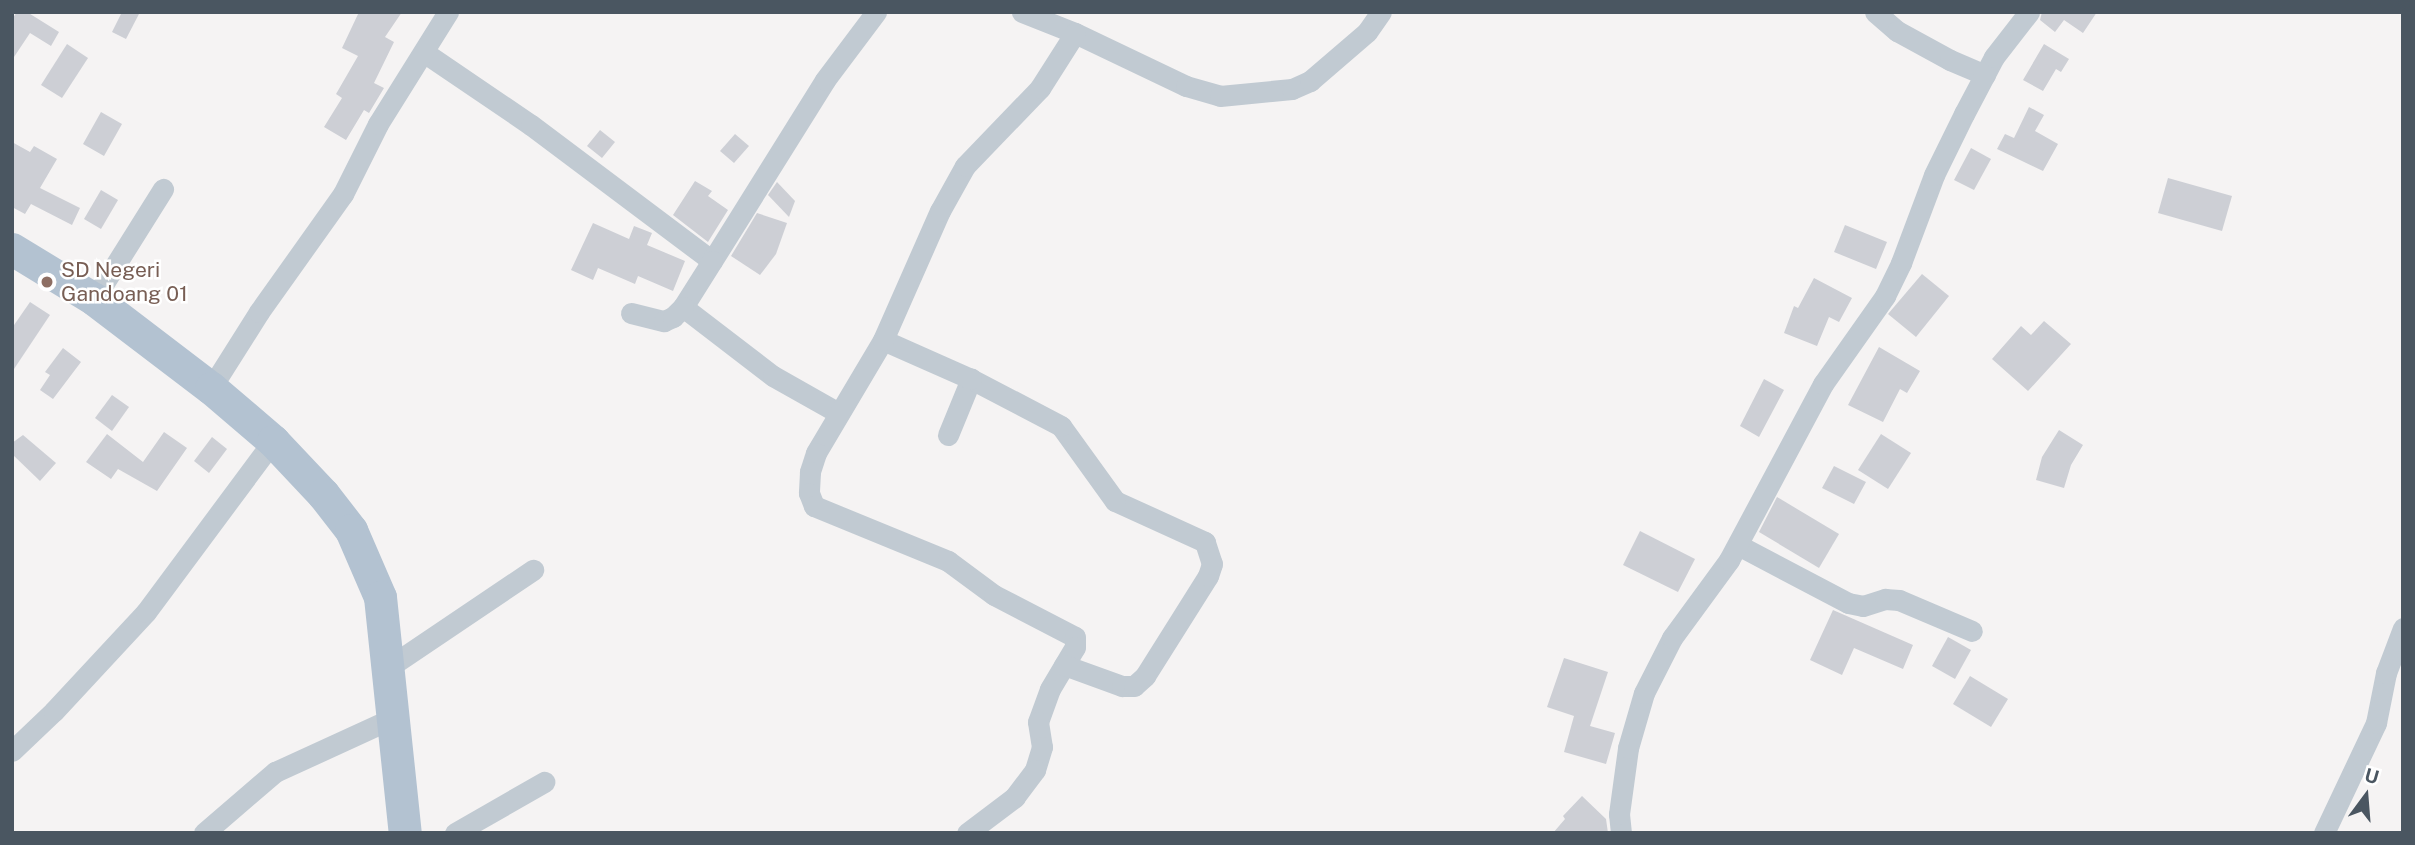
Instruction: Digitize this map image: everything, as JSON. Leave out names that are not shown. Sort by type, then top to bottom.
[{"type":"main road","points":[[12,249],[94,299],[211,388],[273,441],[323,494],[351,530],[380,597],[395,717],[405,833]]},
{"type":"street","points":[[211,388],[259,312],[343,194],[378,124],[425,53],[448,12]]},
{"type":"street","points":[[631,313],[664,321],[673,317],[683,307],[830,72],[876,12]]},
{"type":"street","points":[[1022,12],[1067,24],[1186,86],[1220,96],[1292,89],[1310,81],[1367,32],[1381,12]]},
{"type":"street","points":[[1875,12],[1897,31],[1950,60],[1985,75]]},
{"type":"street","points":[[1621,833],[1619,814],[1628,748],[1644,693],[1672,638],[1738,545],[1823,384],[1885,296],[1901,263],[1934,175],[1994,57],[2029,12]]},
{"type":"street","points":[[968,833],[1015,797],[1035,770],[1042,747],[1038,722],[1050,688],[1076,641],[1068,631],[994,596],[947,562],[814,506],[809,493],[810,472],[838,412],[862,380],[883,340],[940,211],[965,166],[1040,88],[1067,24]]},
{"type":"street","points":[[425,53],[531,125],[712,261]]},
{"type":"street","points":[[94,299],[163,189]]},
{"type":"street","points":[[683,307],[773,376],[838,412]]},
{"type":"street","points":[[883,340],[971,379],[1061,426],[1115,501],[1198,538],[1210,552],[1212,564],[1196,596],[1145,676],[1133,686],[1122,686],[1064,665]]},
{"type":"street","points":[[948,435],[971,379]]},
{"type":"street","points":[[12,751],[54,711],[146,612],[273,441]]},
{"type":"street","points":[[1738,545],[1848,603],[1863,606],[1885,599],[1899,600],[1972,631]]},
{"type":"street","points":[[388,667],[533,570]]},
{"type":"street","points":[[2324,833],[2376,723],[2386,673],[2403,628]]},
{"type":"street","points":[[204,833],[275,772],[395,717]]},
{"type":"street","points":[[455,833],[544,782]]},
{"type":"building","points":[[17,12],[27,12],[59,32],[51,46],[30,33],[12,60],[12,19]]},
{"type":"building","points":[[122,12],[140,12],[126,39],[112,32]]},
{"type":"building","points":[[359,12],[402,12],[385,37],[394,42],[374,83],[384,88],[369,113],[364,110],[346,140],[324,127],[342,98],[336,94],[358,56],[342,48]]},
{"type":"building","points":[[2042,12],[2097,12],[2083,33],[2064,20],[2055,32],[2040,20]]},
{"type":"building","points":[[67,44],[88,58],[62,98],[41,85]]},
{"type":"building","points":[[2044,44],[2069,59],[2061,72],[2056,69],[2043,91],[2023,80]]},
{"type":"building","points":[[2029,107],[2044,115],[2035,131],[2058,144],[2043,171],[1997,149],[2005,134],[2014,138]]},
{"type":"building","points":[[101,112],[122,124],[104,156],[83,144]]},
{"type":"building","points":[[600,130],[615,142],[602,158],[587,146]]},
{"type":"building","points":[[735,134],[749,146],[734,163],[720,151]]},
{"type":"building","points":[[12,142],[30,152],[34,146],[57,159],[40,188],[80,208],[72,225],[31,204],[25,214],[12,207]]},
{"type":"building","points":[[1971,148],[1991,159],[1974,190],[1954,180]]},
{"type":"building","points":[[2168,178],[2232,196],[2222,231],[2158,213]]},
{"type":"building","points":[[695,181],[712,191],[708,196],[728,210],[708,242],[673,215]]},
{"type":"building","points":[[777,182],[795,201],[789,217],[768,195]]},
{"type":"building","points":[[101,190],[118,200],[101,229],[84,219]]},
{"type":"building","points":[[757,213],[787,223],[776,254],[760,275],[731,256]]},
{"type":"building","points":[[593,223],[629,239],[634,226],[652,233],[647,245],[685,261],[673,291],[638,276],[635,284],[598,268],[593,280],[571,270]]},
{"type":"building","points":[[1845,225],[1887,242],[1876,269],[1834,252]]},
{"type":"building","points":[[1922,274],[1949,296],[1916,337],[1888,314]]},
{"type":"building","points":[[1814,278],[1852,298],[1839,322],[1829,317],[1817,346],[1784,333],[1794,306],[1798,308]]},
{"type":"building","points":[[30,302],[50,315],[12,372],[12,328]]},
{"type":"building","points":[[2044,321],[2071,344],[2028,391],[1992,359],[2021,326],[2031,335]]},
{"type":"building","points":[[1879,347],[1920,371],[1907,393],[1900,389],[1883,422],[1848,405]]},
{"type":"building","points":[[63,348],[81,362],[53,399],[40,390],[50,375],[45,372]]},
{"type":"building","points":[[1764,379],[1784,390],[1759,437],[1740,426]]},
{"type":"building","points":[[112,395],[129,407],[112,431],[95,418]]},
{"type":"building","points":[[2059,430],[2083,445],[2071,465],[2064,488],[2036,480],[2042,457]]},
{"type":"building","points":[[164,432],[187,448],[157,491],[118,469],[111,479],[86,462],[107,434],[143,462]]},
{"type":"building","points":[[1881,434],[1911,453],[1888,489],[1858,470]]},
{"type":"building","points":[[23,435],[56,463],[40,481],[12,454],[12,443]]},
{"type":"building","points":[[212,437],[227,449],[209,473],[194,461]]},
{"type":"building","points":[[1834,466],[1866,482],[1854,504],[1822,488]]},
{"type":"building","points":[[1777,497],[1839,534],[1819,568],[1759,532]]},
{"type":"building","points":[[1640,531],[1695,559],[1678,592],[1623,565]]},
{"type":"building","points":[[1833,610],[1913,645],[1903,669],[1854,648],[1842,675],[1810,660]]},
{"type":"building","points":[[1948,637],[1971,650],[1955,679],[1932,666]]},
{"type":"building","points":[[1564,658],[1608,672],[1590,726],[1615,733],[1606,764],[1564,752],[1574,716],[1547,707]]},
{"type":"building","points":[[1970,676],[2008,699],[1991,727],[1953,704]]},
{"type":"building","points":[[1582,796],[1606,819],[1608,833],[1553,833],[1565,819],[1563,816]]},
{"type":"place","name":"SD Negeri Gandoang 01","points":[[47,282]]}]
